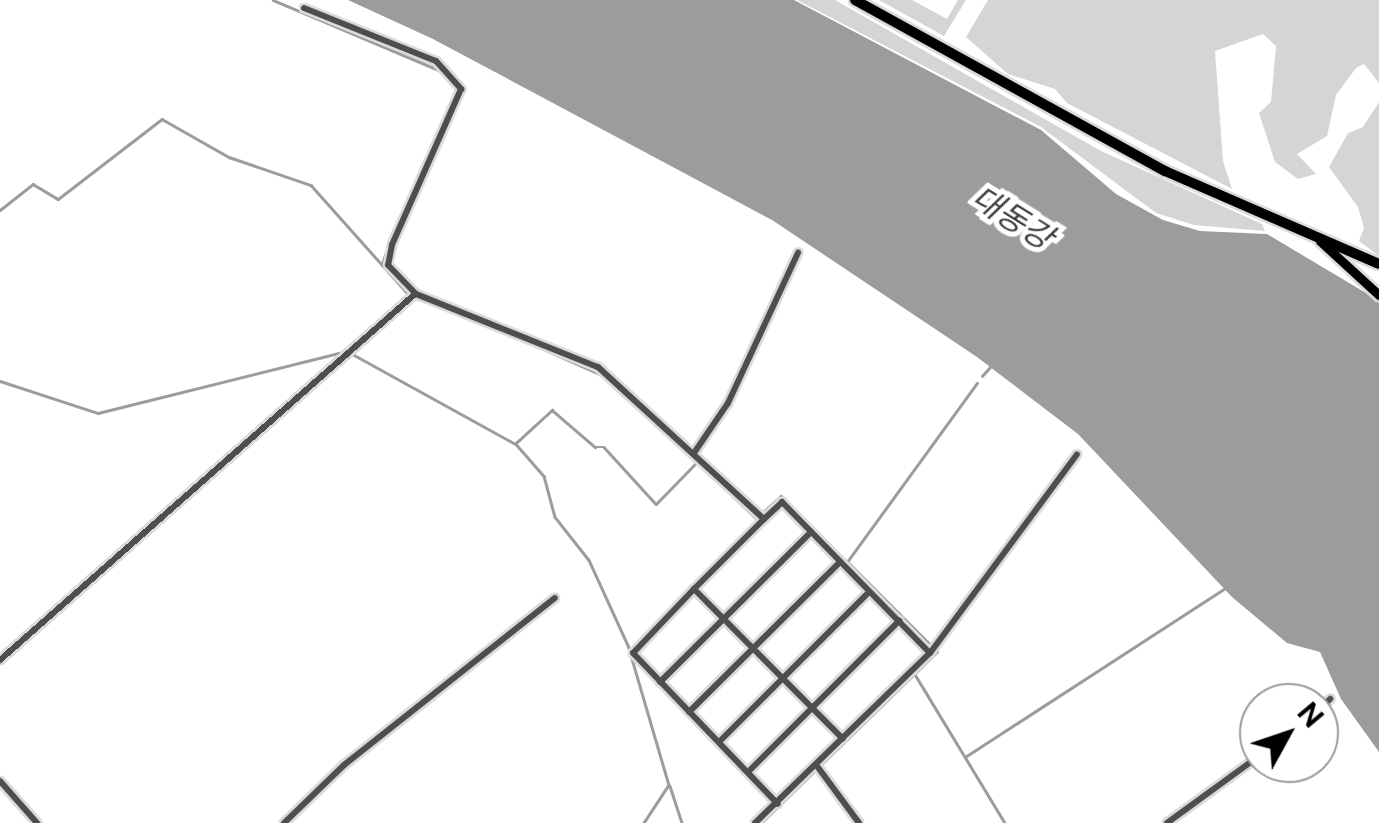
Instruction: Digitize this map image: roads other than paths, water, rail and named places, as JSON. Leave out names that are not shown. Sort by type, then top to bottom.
[{"type":"highway","points":[[855,0],[1081,125],[1379,264]]},
{"type":"main road","points":[[1310,232],[1379,295]]},
{"type":"street","points":[[304,8],[436,62],[461,89],[392,244],[388,265],[416,294],[598,366],[764,519]]},
{"type":"street","points":[[694,453],[728,402],[798,254]]},
{"type":"street","points":[[0,660],[416,294]]},
{"type":"street","points":[[755,823],[930,653],[1077,454]]},
{"type":"street","points":[[778,804],[636,659],[635,648],[694,588],[782,502],[930,653]]},
{"type":"street","points":[[660,682],[811,532]]},
{"type":"street","points":[[689,712],[840,562]]},
{"type":"street","points":[[694,588],[843,740]]},
{"type":"street","points":[[720,742],[870,592]]},
{"type":"street","points":[[284,823],[344,765],[555,598]]},
{"type":"street","points":[[748,772],[899,622]]},
{"type":"street","points":[[817,766],[859,823]]},
{"type":"street","points":[[1167,823],[1239,771]]},
{"type":"street","points":[[0,781],[37,823]]},
{"type":"water","name":"대동강","points":[[348,0],[794,0],[1041,130],[1116,194],[1163,220],[1200,231],[1267,234],[1371,296],[1379,303],[1379,752],[1341,699],[1339,683],[1334,683],[1320,652],[1287,643],[1232,597],[1078,434],[977,357],[772,220],[433,39]]},
{"type":"waterway","points":[[273,0],[441,71]]},
{"type":"waterway","points":[[0,210],[33,184],[58,199],[162,119],[229,157],[311,185],[408,294]]},
{"type":"waterway","points":[[382,264],[389,244]]},
{"type":"waterway","points":[[416,298],[441,307]]},
{"type":"waterway","points":[[532,344],[602,375]]},
{"type":"waterway","points":[[0,381],[98,413],[347,351],[514,443]]},
{"type":"waterway","points":[[982,376],[990,367]]},
{"type":"waterway","points":[[761,823],[937,652],[847,562],[977,383]]},
{"type":"waterway","points":[[516,443],[552,410],[595,447],[604,447],[656,504],[696,463]]},
{"type":"waterway","points":[[516,444],[544,476],[555,517],[589,560],[628,645],[669,785],[644,823]]},
{"type":"waterway","points":[[704,468],[756,518]]},
{"type":"waterway","points":[[762,513],[781,496],[847,562]]},
{"type":"waterway","points":[[965,757],[1224,589]]},
{"type":"waterway","points":[[916,676],[1005,823]]},
{"type":"waterway","points":[[670,786],[682,823]]}]
